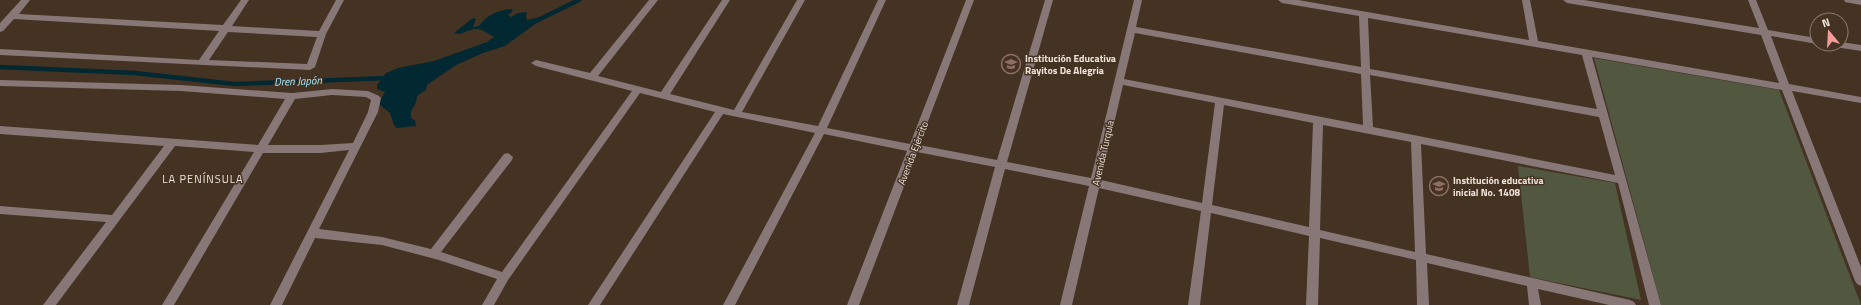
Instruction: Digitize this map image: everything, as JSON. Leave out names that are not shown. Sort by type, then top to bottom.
[{"type":"street","points":[[0,29],[26,0]]},
{"type":"street","points":[[202,63],[245,0]]},
{"type":"street","points":[[0,52],[202,63],[310,67],[322,34],[340,0]]},
{"type":"street","points":[[592,77],[654,0]]},
{"type":"street","points":[[664,96],[726,0]]},
{"type":"street","points":[[736,114],[801,0]]},
{"type":"street","points":[[729,305],[821,130],[882,0]]},
{"type":"street","name":"Avenida Ejército","points":[[853,305],[915,148],[970,0]]},
{"type":"street","points":[[963,305],[1001,165],[1049,0]]},
{"type":"street","name":"Avenida Turquía","points":[[1066,305],[1138,0]]},
{"type":"street","points":[[1282,0],[1303,2],[1363,14],[1861,100]]},
{"type":"street","points":[[1526,0],[1534,44]]},
{"type":"street","points":[[1568,0],[1809,40]]},
{"type":"street","points":[[1752,0],[1861,281]]},
{"type":"street","points":[[1848,0],[1861,2]]},
{"type":"street","points":[[1363,14],[1368,130]]},
{"type":"street","points":[[12,16],[322,34]]},
{"type":"street","points":[[1131,29],[1604,114]]},
{"type":"street","points":[[1849,46],[1861,48]]},
{"type":"street","points":[[1586,53],[1622,180],[1654,305]]},
{"type":"street","points":[[536,63],[736,114],[1096,183],[1630,305]]},
{"type":"street","points":[[1119,81],[1622,180]]},
{"type":"street","points":[[0,83],[181,88],[292,96],[332,92],[368,94],[376,98],[373,112],[276,305]]},
{"type":"street","points":[[488,305],[504,277],[638,89]]},
{"type":"street","points":[[168,305],[292,96]]},
{"type":"street","points":[[1194,305],[1220,101]]},
{"type":"street","points":[[594,305],[721,110]]},
{"type":"street","points":[[1312,305],[1318,120]]},
{"type":"street","points":[[0,130],[172,144],[260,149],[322,149],[356,146]]},
{"type":"street","points":[[1416,139],[1423,305]]},
{"type":"street","points":[[49,305],[172,144]]},
{"type":"street","points":[[433,255],[458,218],[478,196],[508,157]]},
{"type":"street","points":[[0,210],[114,219]]},
{"type":"street","points":[[313,233],[382,241],[504,277]]},
{"type":"street","points":[[1532,283],[1535,305]]},
{"type":"green space","points":[[1594,58],[1779,90],[1861,305],[1661,305]]},
{"type":"green space","points":[[1518,166],[1615,183],[1641,300],[1530,277]]},
{"type":"water","points":[[510,9],[513,10],[508,15],[511,17],[518,13],[527,12],[527,20],[540,17],[538,22],[505,46],[483,53],[456,65],[427,85],[426,90],[418,95],[411,113],[412,119],[415,120],[416,126],[397,128],[394,125],[390,113],[380,105],[380,101],[385,92],[377,89],[377,85],[386,73],[398,68],[434,61],[487,42],[494,37],[481,30],[473,29],[460,34],[454,33],[473,18],[476,19],[473,27],[479,26],[492,14]]},
{"type":"waterway","name":"Dren Japón","points":[[534,22],[579,0]]},
{"type":"waterway","name":"Dren Japón","points":[[0,67],[135,73],[235,84],[387,78]]},
{"type":"place","name":"Institución Educativa Rayitos De Alegria","points":[[1011,64]]},
{"type":"place","name":"Institución educativa inicial No. 1408","points":[[1439,186]]},
{"type":"district","name":"LA PENÍNSULA","points":[[203,179]]}]
